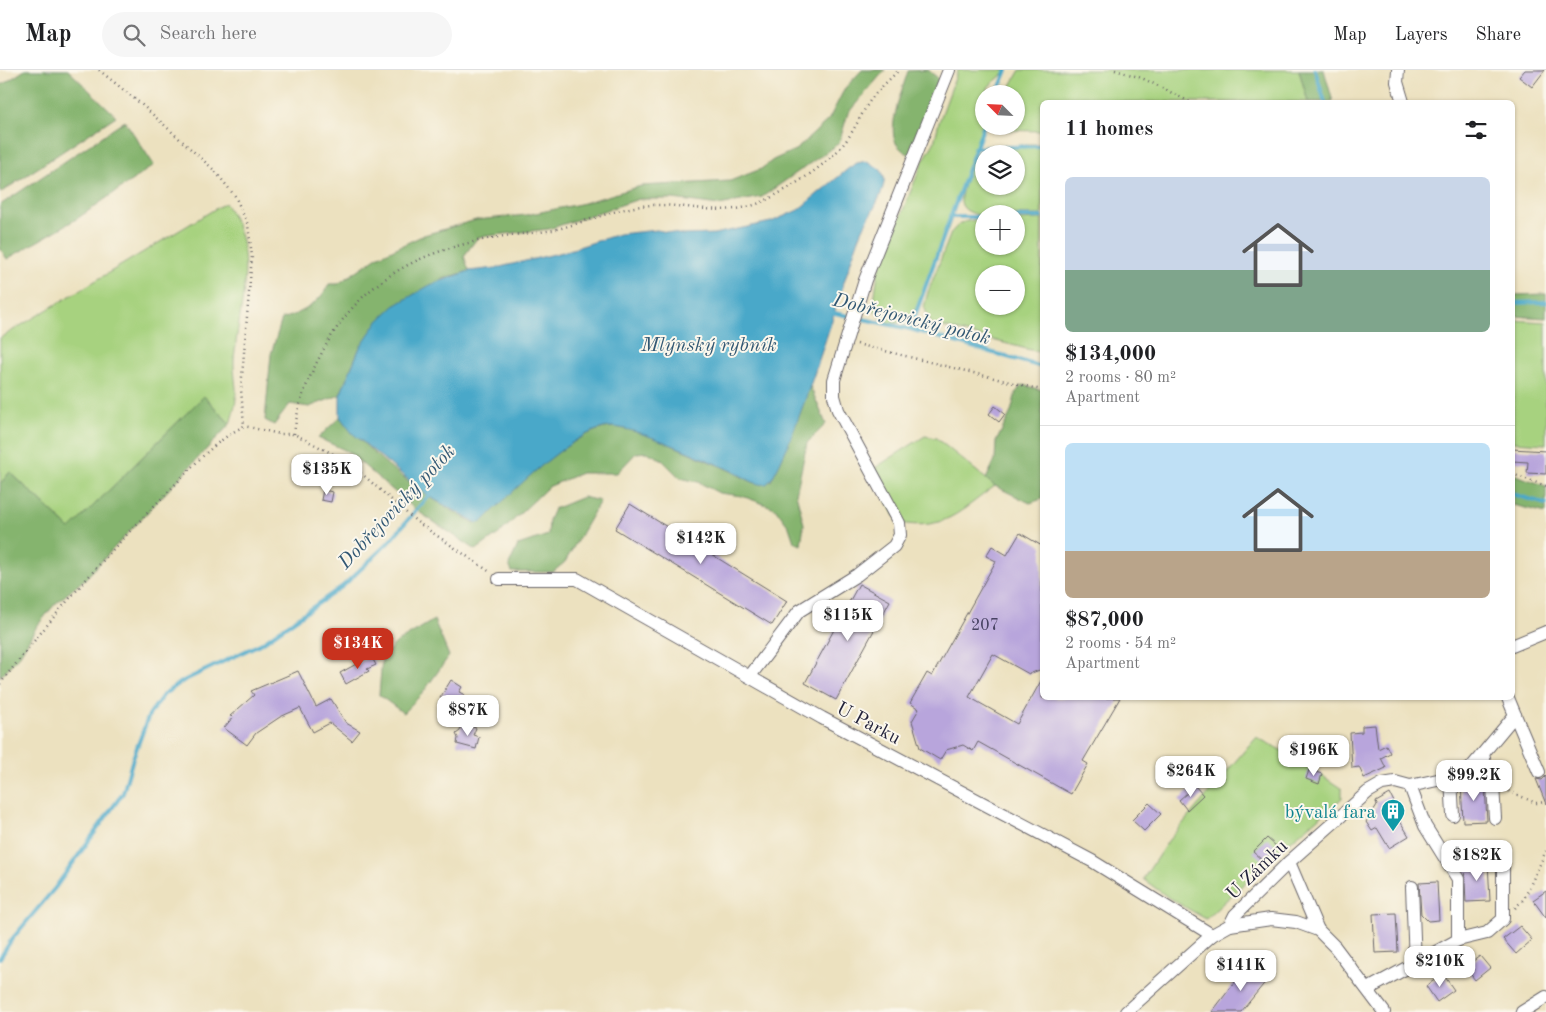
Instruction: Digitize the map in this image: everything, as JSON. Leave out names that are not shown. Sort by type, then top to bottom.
[{"type":"street","points":[[750,676],[799,611],[857,575],[894,546],[900,535],[899,523],[836,403],[834,380],[865,280],[949,70]]},
{"type":"street","points":[[1398,70],[1397,82],[1402,100]]},
{"type":"street","name":"U Parku","points":[[499,579],[577,579],[822,718],[1092,861],[1212,935]]},
{"type":"street","points":[[1515,645],[1546,632]]},
{"type":"street","points":[[1509,700],[1540,772]]},
{"type":"street","name":"U Zámku","points":[[1230,925],[1235,915],[1289,862],[1368,792],[1382,784],[1395,782],[1410,786],[1451,777],[1470,769],[1515,715]]},
{"type":"street","points":[[1483,754],[1487,773],[1493,784],[1495,818]]},
{"type":"street","points":[[1451,777],[1453,815]]},
{"type":"street","points":[[1410,786],[1425,826],[1458,879],[1458,940]]},
{"type":"street","points":[[1289,862],[1318,930],[1335,947],[1384,1012]]},
{"type":"street","points":[[1368,989],[1458,940],[1487,933],[1502,919],[1503,864]]},
{"type":"street","points":[[1412,887],[1415,963]]},
{"type":"street","points":[[1126,1012],[1212,935],[1230,925],[1271,919],[1296,922],[1318,930]]},
{"type":"street","points":[[1522,1012],[1546,997]]},
{"type":"path","points":[[99,70],[141,104],[214,170],[235,196],[248,225],[252,256],[241,389],[244,426]]},
{"type":"path","points":[[294,434],[296,415],[308,377],[346,312],[371,288],[397,270],[422,258],[459,246],[493,238],[548,231],[624,209],[651,205],[714,211],[739,209],[765,201],[832,156],[843,145],[872,97],[899,70]]},
{"type":"path","points":[[1115,70],[1142,78],[1186,100]]},
{"type":"path","points":[[847,342],[1040,390]]},
{"type":"path","points":[[0,684],[122,538],[213,445],[244,426],[280,434],[294,434],[348,461],[417,522],[499,579]]},
{"type":"path","points":[[1515,475],[1546,486]]},
{"type":"path","points":[[1493,784],[1536,803],[1546,802]]},
{"type":"path","points":[[1502,919],[1524,899],[1546,851]]},
{"type":"green space","points":[[25,70],[68,70],[116,116],[0,193],[0,86]]},
{"type":"green space","points":[[862,70],[885,70],[848,113],[839,143],[762,197],[719,205],[673,199],[639,199],[549,229],[478,237],[464,256],[469,271],[443,279],[360,347],[340,395],[309,407],[290,404],[274,425],[265,420],[271,354],[282,319],[309,307],[320,297],[329,284],[338,284],[377,257],[424,235],[476,220],[526,215],[580,204],[641,186],[730,181],[761,169],[773,160],[797,149],[829,119],[845,88]]},
{"type":"green space","points":[[928,70],[938,78],[934,107],[914,157],[896,143],[893,127],[908,71]]},
{"type":"green space","points":[[958,70],[1008,70],[990,85],[975,85],[975,135],[981,135],[977,145],[975,145],[975,151],[948,229],[918,305],[907,318],[890,323],[878,315],[873,308],[878,272],[923,161],[934,143],[939,122]]},
{"type":"green space","points":[[1020,70],[1299,70],[1307,100],[1040,100],[1040,131],[1025,131],[1025,85],[1011,85]]},
{"type":"green space","points":[[1299,70],[1324,70],[1332,100],[1307,100]]},
{"type":"green space","points":[[125,121],[154,165],[78,218],[7,259],[0,248],[0,205]]},
{"type":"green space","points":[[1040,144],[1040,215],[1025,215],[1025,205],[975,205],[975,214],[970,212],[964,208],[961,202],[969,169],[975,157],[975,195],[1025,195],[1025,145],[1021,145]]},
{"type":"green space","points":[[225,203],[236,222],[245,260],[243,299],[234,360],[236,401],[230,424],[204,396],[70,529],[10,472],[0,484],[0,338]]},
{"type":"green space","points":[[1040,219],[1040,352],[932,324],[924,307],[951,233],[958,225],[974,220],[975,255],[1025,255],[1025,220]]},
{"type":"green space","points":[[1546,294],[1546,318],[1515,316],[1515,295]]},
{"type":"green space","points":[[1515,320],[1546,322],[1546,444],[1515,442]]},
{"type":"green space","points":[[1023,385],[1040,389],[1040,500],[1030,503],[995,486],[986,479],[995,460],[996,442],[1011,412],[1016,392]]},
{"type":"green space","points":[[810,386],[826,424],[807,443],[796,494],[804,524],[801,545],[794,542],[789,527],[775,508],[742,496],[719,493],[698,482],[680,478],[661,459],[647,452],[636,453],[617,473],[581,473],[548,487],[500,533],[476,550],[416,510],[347,451],[318,438],[340,417],[367,447],[384,462],[439,503],[475,523],[520,482],[559,451],[596,430],[611,427],[634,431],[663,441],[756,483],[771,481]]},
{"type":"green space","points":[[204,396],[230,424],[85,579],[55,604],[37,626],[20,655],[0,677],[0,484],[10,472],[70,529]]},
{"type":"green space","points":[[925,436],[936,438],[995,486],[951,517],[928,524],[899,523],[870,471]]},
{"type":"green space","points":[[1515,475],[1546,486],[1546,513],[1515,505]]},
{"type":"green space","points":[[583,497],[600,501],[565,562],[553,572],[512,572],[509,565],[518,545],[548,535],[549,520],[554,509]]},
{"type":"green space","points":[[434,620],[449,656],[422,694],[403,713],[379,695],[382,658],[397,642]]},
{"type":"green space","points":[[1256,737],[1296,758],[1342,789],[1342,798],[1280,850],[1206,919],[1169,898],[1143,879],[1168,841]]},
{"type":"water","name":"Mlýnský rybník","points":[[867,161],[880,169],[884,176],[884,183],[878,201],[858,241],[792,434],[782,459],[773,476],[766,484],[752,482],[732,471],[652,437],[622,428],[611,427],[596,430],[561,451],[524,481],[482,522],[477,523],[428,496],[352,433],[340,417],[340,395],[360,347],[377,322],[394,306],[430,285],[469,271],[496,268],[563,252],[619,234],[657,230],[683,235],[714,234],[771,222],[798,210],[849,168],[857,163]]},
{"type":"building","points":[[1525,70],[1545,70],[1532,87],[1519,77]]},
{"type":"building","points":[[995,406],[1005,414],[999,422],[989,414]]},
{"type":"building","points":[[1515,449],[1546,451],[1546,474],[1527,473],[1528,462],[1515,461]]},
{"type":"building","points":[[323,490],[333,492],[331,502],[321,500]]},
{"type":"building","points":[[630,504],[787,601],[772,625],[615,529]]},
{"type":"building","points":[[1020,533],[1040,545],[1040,670],[1029,674],[993,654],[969,697],[1017,724],[1040,683],[1040,700],[1119,700],[1083,761],[1088,764],[1071,794],[978,742],[973,751],[963,745],[946,750],[940,760],[920,748],[912,721],[919,709],[910,703],[927,673],[932,676],[996,561],[986,556],[992,546],[1007,555]]},
{"type":"building","points":[[859,584],[890,601],[836,700],[805,683]]},
{"type":"building","points":[[371,656],[376,665],[346,684],[340,673]]},
{"type":"building","points":[[298,671],[316,707],[331,699],[346,723],[360,731],[352,741],[330,723],[313,732],[300,708],[280,717],[256,733],[247,745],[224,728],[233,717],[230,716],[254,695],[251,691]]},
{"type":"building","points":[[451,680],[462,687],[459,692],[465,695],[457,708],[440,698]]},
{"type":"building","points":[[462,724],[476,728],[473,735],[479,737],[476,749],[457,744],[458,738],[456,734],[460,731]]},
{"type":"building","points":[[1375,725],[1378,749],[1386,745],[1390,753],[1381,758],[1386,768],[1364,778],[1359,767],[1352,768],[1350,733],[1362,732],[1362,726]]},
{"type":"building","points":[[1309,770],[1322,774],[1319,784],[1306,779]]},
{"type":"building","points":[[1546,776],[1546,804],[1536,779],[1542,780]]},
{"type":"building","points":[[1483,782],[1487,821],[1463,822],[1461,783]]},
{"type":"building","points":[[1195,786],[1203,795],[1187,810],[1179,800]]},
{"type":"building","points":[[1390,794],[1396,806],[1392,808],[1409,836],[1389,848],[1377,828],[1372,831],[1366,822],[1377,805],[1376,802]]},
{"type":"building","points":[[1149,803],[1161,814],[1144,831],[1132,820]]},
{"type":"building","points":[[1267,838],[1277,847],[1263,861],[1253,852]]},
{"type":"building","points":[[1488,862],[1490,901],[1466,902],[1464,863]]},
{"type":"building","points":[[1437,882],[1439,920],[1428,921],[1421,914],[1419,883]]},
{"type":"building","points":[[1546,891],[1546,918],[1533,900]]},
{"type":"building","points":[[1396,913],[1398,952],[1375,953],[1373,914]]},
{"type":"building","points":[[1520,926],[1532,940],[1516,954],[1503,939]]},
{"type":"building","points":[[1480,956],[1490,968],[1475,980],[1465,967]]},
{"type":"building","points":[[1248,965],[1267,980],[1241,1012],[1212,1012]]},
{"type":"building","points":[[1443,974],[1454,990],[1437,1002],[1426,986]]},
{"type":"waterway","points":[[1001,85],[1007,70]]},
{"type":"waterway","points":[[1315,70],[1324,100]]},
{"type":"waterway","points":[[910,329],[980,135]]},
{"type":"waterway","points":[[974,148],[1040,146]]},
{"type":"waterway","points":[[950,217],[975,217]]},
{"type":"waterway","points":[[1025,217],[1040,217]]},
{"type":"waterway","points":[[1515,303],[1546,302]]},
{"type":"waterway","name":"Dobřejovický potok","points":[[830,312],[910,329],[1040,366]]},
{"type":"waterway","name":"Dobřejovický potok","points":[[0,958],[12,939],[55,888],[123,793],[133,758],[149,715],[164,694],[183,681],[262,643],[343,586],[388,543],[430,494]]},
{"type":"waterway","name":"Dobřejovický potok","points":[[1515,495],[1546,504]]},
{"type":"place","name":"bývalá fara","points":[[1393,832]]}]
